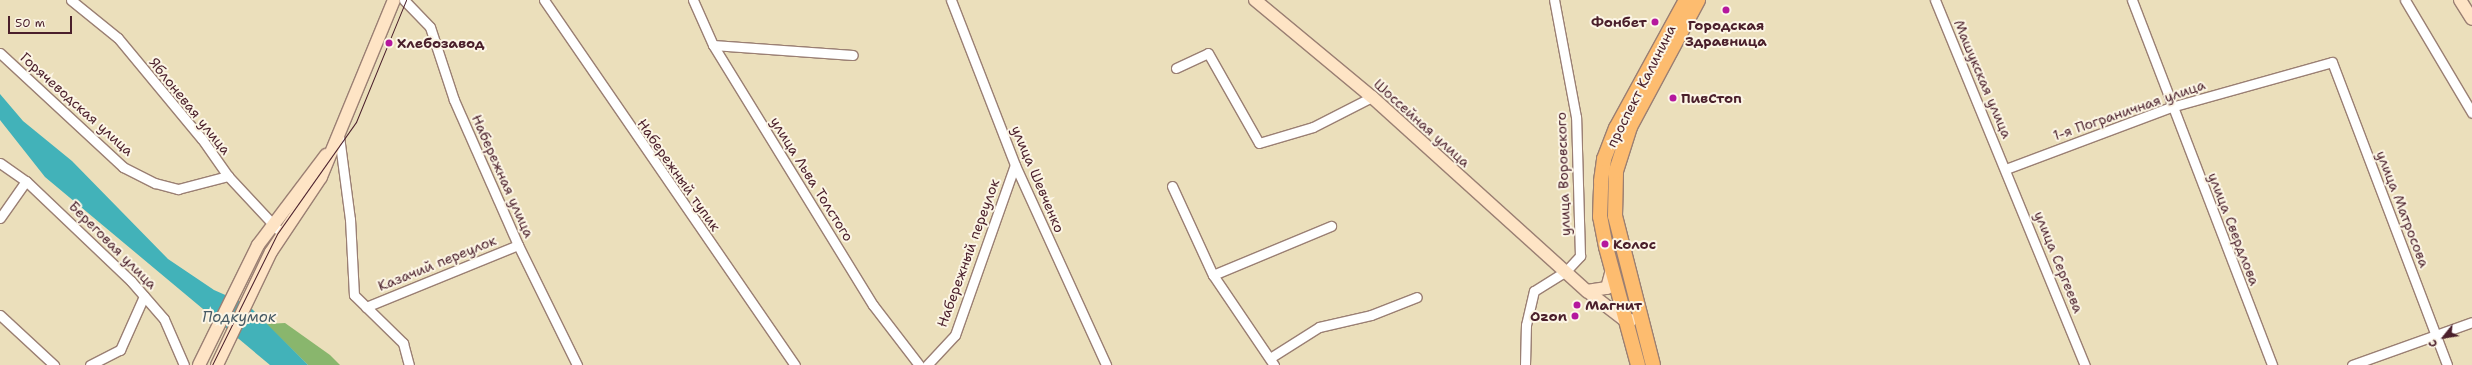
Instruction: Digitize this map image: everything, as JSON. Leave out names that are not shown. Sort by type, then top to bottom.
[{"type":"main road","points":[[217,365],[271,252],[321,177],[394,0]]},
{"type":"main road","name":"Шоссейная улица","points":[[1254,0],[1372,97],[1587,291],[1626,321]]},
{"type":"main road","name":"проспект Калинина","points":[[1638,365],[1600,217],[1604,159],[1630,101],[1686,0]]},
{"type":"main road","name":"проспект Калинина","points":[[1653,365],[1639,317],[1615,216],[1616,172],[1630,127],[1698,0]]},
{"type":"main road","points":[[2460,0],[2472,19]]},
{"type":"main road","points":[[199,365],[258,245],[272,224],[339,136]]},
{"type":"main road","name":"проспект Калинина","points":[[1587,291],[1607,288],[1612,268]]},
{"type":"main road","points":[[1626,321],[1639,317]]},
{"type":"street","name":"Яблоневая улица","points":[[71,0],[118,38],[202,139],[228,176],[282,234]]},
{"type":"street","name":"Набережная улица","points":[[404,0],[430,28],[454,100],[518,245],[577,365]]},
{"type":"street","name":"Набережный тупик","points":[[544,0],[794,365]]},
{"type":"street","name":"улица Льва Толстого","points":[[693,0],[713,45],[873,305],[919,365]]},
{"type":"street","name":"улица Шевченко","points":[[951,0],[1015,165],[1106,365]]},
{"type":"street","name":"улица Воровского","points":[[1554,0],[1576,117],[1580,256],[1566,271]]},
{"type":"street","name":"Машукская улица","points":[[1935,0],[2006,169]]},
{"type":"street","name":"улица Свердлова","points":[[2132,0],[2170,106],[2272,365]]},
{"type":"street","points":[[2409,1],[2426,40],[2472,113]]},
{"type":"street","points":[[713,45],[853,55]]},
{"type":"street","name":"Горячеводская улица","points":[[0,53],[123,167],[155,183],[178,189],[228,176]]},
{"type":"street","points":[[1176,68],[1208,53],[1259,143],[1314,127],[1372,97]]},
{"type":"street","name":"1-я Пограничная улица","points":[[2006,169],[2170,106],[2332,62]]},
{"type":"street","name":"улица Матросова","points":[[2332,62],[2448,365]]},
{"type":"street","points":[[339,136],[350,219],[354,295],[403,343],[409,365]]},
{"type":"street","name":"Береговая улица","points":[[0,162],[26,180],[90,239],[144,296],[164,319],[184,365]]},
{"type":"street","name":"Набережный переулок","points":[[927,365],[955,335],[1015,165]]},
{"type":"street","name":"улица Сергеева","points":[[2006,169],[2085,365]]},
{"type":"street","points":[[0,218],[26,180]]},
{"type":"street","points":[[1172,186],[1214,275],[1272,362],[1319,327],[1371,315],[1417,297]]},
{"type":"street","points":[[1214,275],[1331,226]]},
{"type":"street","name":"Казачий переулок","points":[[366,307],[518,245]]},
{"type":"street","points":[[1525,365],[1526,325],[1534,291],[1566,271]]},
{"type":"street","points":[[90,365],[120,350],[144,296]]},
{"type":"street","points":[[0,315],[54,365]]},
{"type":"street","points":[[2352,365],[2472,322]]},
{"type":"green space","points":[[285,323],[330,355],[340,365],[308,365],[266,324]]},
{"type":"water","name":"Подкумок","points":[[0,94],[23,121],[72,161],[168,259],[214,290],[248,305],[308,365],[270,365],[45,177],[0,120]]},
{"type":"tram line","points":[[212,365],[277,234],[356,122],[406,0]]},
{"type":"place","name":"Городская Здравница","points":[[1726,10]]},
{"type":"place","name":"Фонбет","points":[[1655,22]]},
{"type":"place","name":"Хлебозавод","points":[[389,43]]},
{"type":"place","name":"ПивСтоп","points":[[1673,98]]},
{"type":"place","name":"Колос","points":[[1605,244]]},
{"type":"place","name":"Магнит","points":[[1577,305]]},
{"type":"place","name":"Ozon","points":[[1575,316]]}]
